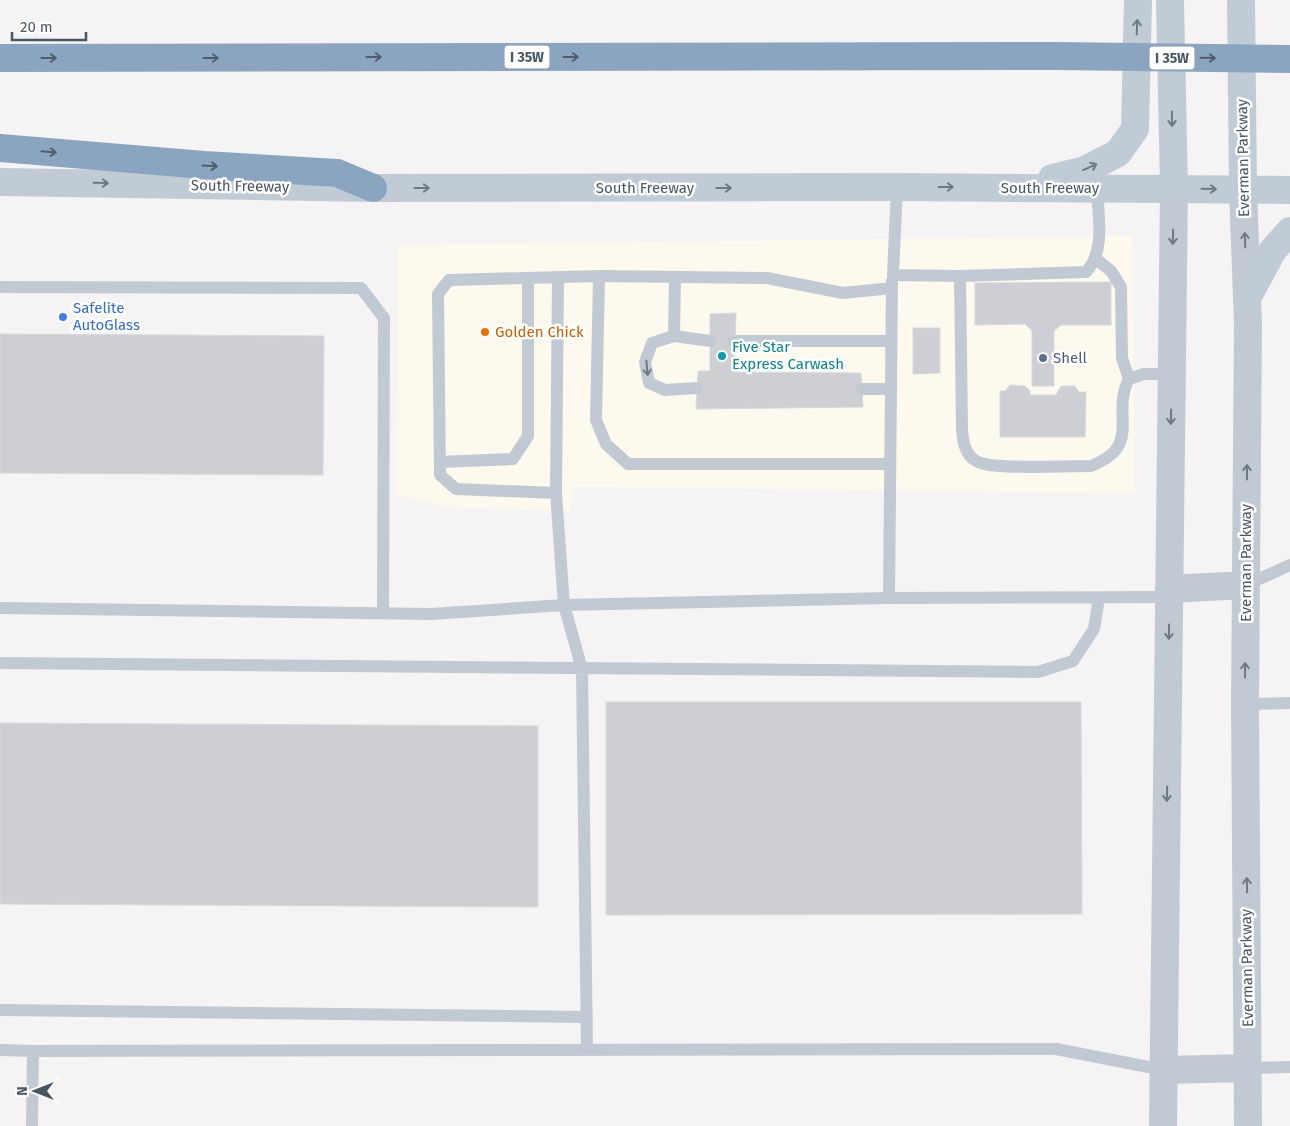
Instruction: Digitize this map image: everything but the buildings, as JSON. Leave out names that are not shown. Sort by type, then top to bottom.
[{"type":"highway","name":"I 35W","points":[[0,58],[1055,56],[1290,59]]},
{"type":"highway","points":[[0,148],[204,165],[337,173],[373,188]]},
{"type":"main road","points":[[1009,188],[1085,170],[1118,153],[1135,129],[1138,0]]},
{"type":"main road","points":[[1170,0],[1174,188]]},
{"type":"main road","name":"Everman Parkway","points":[[1241,0],[1243,189]]},
{"type":"main road","name":"South Freeway","points":[[0,182],[373,188],[897,187],[1290,190]]},
{"type":"main road","points":[[1247,298],[1273,250],[1290,230]]},
{"type":"street","points":[[1163,1126],[1174,188]]},
{"type":"street","name":"Everman Parkway","points":[[1243,189],[1247,298],[1245,704],[1248,1126]]},
{"type":"street","points":[[1169,593],[1246,585]]},
{"type":"street","points":[[1164,1070],[1248,1068]]},
{"type":"lane","points":[[889,598],[890,389],[897,187]]},
{"type":"lane","points":[[893,275],[960,276],[1086,272],[1099,250],[1097,188]]},
{"type":"lane","points":[[960,276],[962,429],[968,454],[978,463],[998,466],[1091,466],[1104,461],[1120,444],[1124,389],[1129,379],[1122,358],[1121,287],[1111,271],[1096,258]]},
{"type":"lane","points":[[556,493],[456,489],[440,475],[438,294],[449,280],[599,276],[768,278],[843,293],[892,288]]},
{"type":"lane","points":[[599,276],[596,420],[606,444],[628,464],[890,464]]},
{"type":"lane","points":[[558,277],[556,493],[564,605],[582,669],[587,1050]]},
{"type":"lane","points":[[674,336],[675,277]]},
{"type":"lane","points":[[440,462],[513,460],[528,436],[528,278]]},
{"type":"lane","points":[[0,287],[361,288],[384,318],[383,613]]},
{"type":"lane","points":[[697,388],[665,390],[649,383],[645,362],[652,343],[674,336],[710,341]]},
{"type":"lane","points":[[734,341],[891,341]]},
{"type":"lane","points":[[1129,379],[1144,374],[1172,374]]},
{"type":"lane","points":[[862,389],[890,389]]},
{"type":"lane","points":[[1246,585],[1290,565]]},
{"type":"lane","points":[[0,608],[430,614],[564,605],[889,598],[1099,598],[1169,593]]},
{"type":"lane","points":[[0,662],[1038,672],[1074,661],[1094,629],[1099,598]]},
{"type":"lane","points":[[1245,704],[1290,703]]},
{"type":"lane","points":[[0,1010],[587,1017]]},
{"type":"lane","points":[[0,1050],[1056,1049],[1164,1070]]},
{"type":"lane","points":[[32,1126],[33,1051]]},
{"type":"lane","points":[[1248,1068],[1290,1067]]},
{"type":"shaded area","points":[[1132,236],[1135,493],[572,487],[571,512],[447,507],[396,495],[398,245]]},
{"type":"place","name":"Safelite AutoGlass","points":[[63,317]]},
{"type":"place","name":"Golden Chick","points":[[485,332]]},
{"type":"place","name":"Five Star Express Carwash","points":[[722,356]]},
{"type":"place","name":"Shell","points":[[1043,358]]}]
